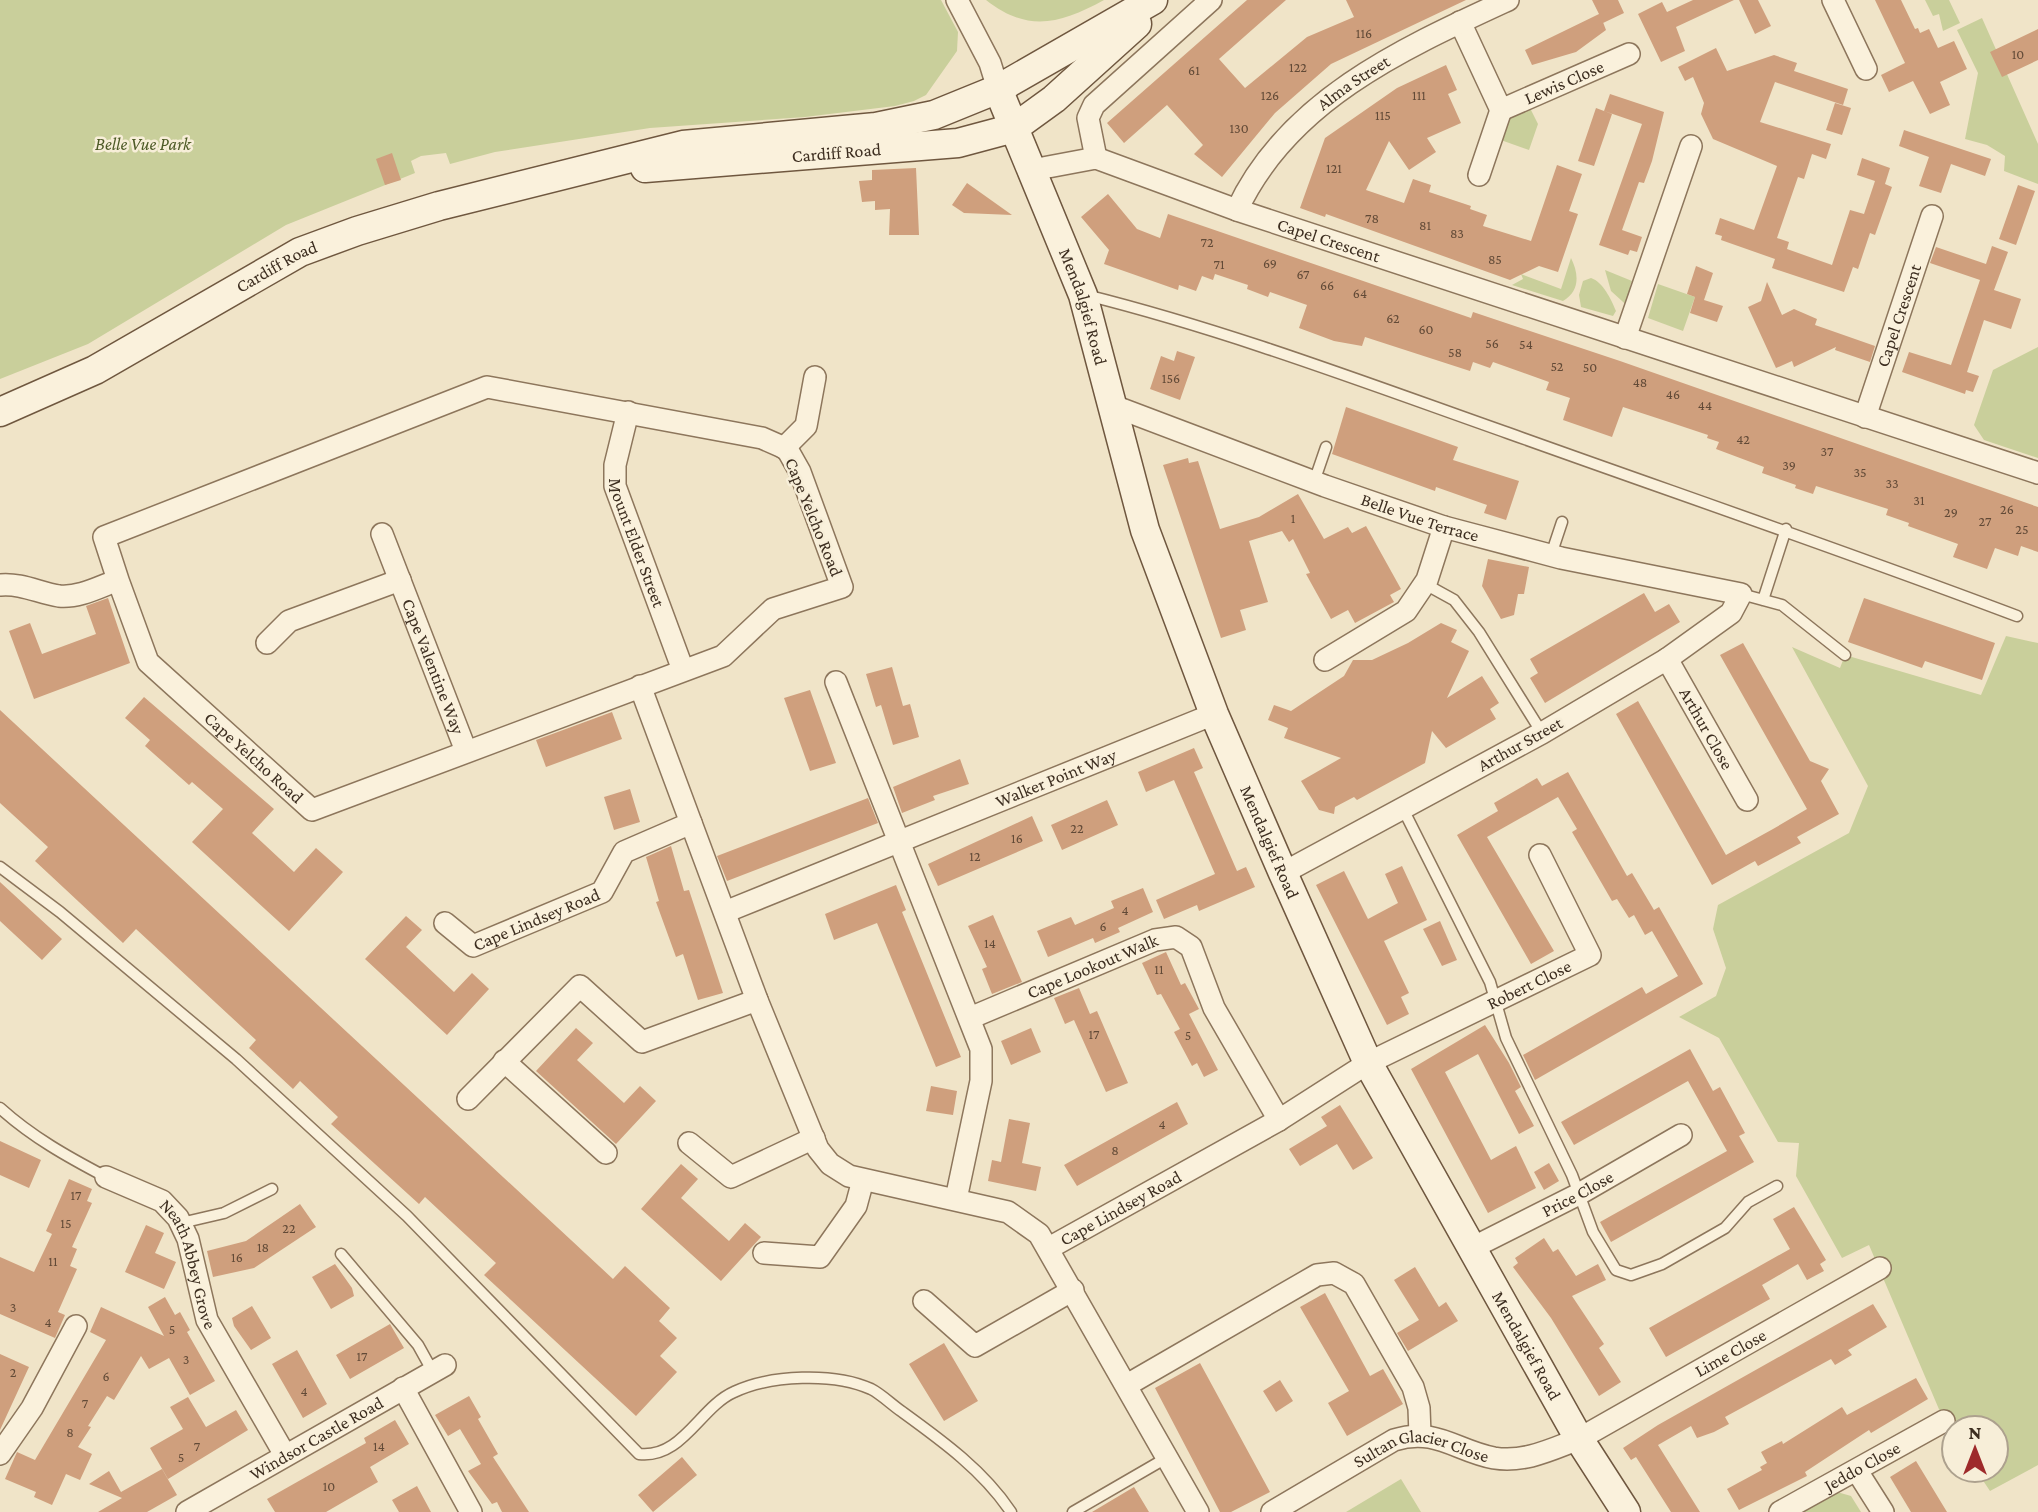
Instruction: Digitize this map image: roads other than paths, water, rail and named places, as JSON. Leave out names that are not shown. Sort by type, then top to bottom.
[{"type":"main road","name":"Cardiff Road","points":[[0,412],[95,370],[300,252],[439,206],[682,145],[876,127],[934,115],[998,89],[1153,0]]},
{"type":"main road","name":"Cardiff Road","points":[[576,173],[958,143],[1014,128],[1054,99],[1164,0]]},
{"type":"main road","points":[[998,89],[1014,128]]},
{"type":"main road","name":"Mendalgief Road","points":[[1014,128],[1083,295],[1145,530],[1214,714],[1283,873],[1368,1063],[1470,1249],[1579,1438],[1626,1512]]},
{"type":"street","points":[[957,0],[990,63],[998,89]]},
{"type":"street","points":[[1032,170],[1096,158],[1088,118],[1094,105],[1211,0]]},
{"type":"street","name":"Alma Street","points":[[1237,210],[1249,185],[1312,110],[1340,88],[1460,22],[1508,0]]},
{"type":"street","points":[[1833,0],[1866,69]]},
{"type":"street","points":[[1460,22],[1501,110],[1479,175]]},
{"type":"street","name":"Lewis Close","points":[[1501,110],[1629,54]]},
{"type":"street","points":[[1625,338],[1692,146]]},
{"type":"street","name":"Capel Crescent","points":[[1096,158],[1237,210],[2038,473]]},
{"type":"street","name":"Capel Crescent","points":[[1865,417],[1932,216]]},
{"type":"street","points":[[784,448],[806,426],[815,377]]},
{"type":"street","name":"Cape Yelcho Road","points":[[487,387],[762,438],[784,448],[800,472],[842,587],[773,609],[723,656],[312,810],[148,662],[104,537],[487,387]]},
{"type":"street","name":"Belle Vue Terrace","points":[[1111,405],[1314,482],[1444,527],[1551,555],[1741,594]]},
{"type":"street","name":"Mount Elder Street","points":[[628,412],[615,465],[615,486],[683,670]]},
{"type":"street","points":[[1325,660],[1406,611],[1425,584],[1444,527]]},
{"type":"street","name":"Cape Valentine Way","points":[[382,534],[466,751]]},
{"type":"street","points":[[0,585],[11,584],[49,594],[75,596],[118,580]]},
{"type":"street","name":"Cape Valentine Way","points":[[267,643],[289,621],[400,580]]},
{"type":"street","name":"Arthur Street","points":[[1283,873],[1542,733],[1667,659],[1731,613],[1741,594]]},
{"type":"street","name":"Arthur Close","points":[[1667,659],[1747,800]]},
{"type":"street","points":[[836,682],[981,1049],[983,1066],[956,1199]]},
{"type":"street","name":"Cape Lindsey Road","points":[[640,685],[757,1000],[814,1138],[830,1164],[863,1180],[1008,1212],[1024,1221],[1049,1248],[1279,1120],[1368,1063]]},
{"type":"street","name":"Walker Point Way","points":[[724,912],[1214,714]]},
{"type":"street","name":"Cape Lindsey Road","points":[[446,923],[473,946],[602,892],[624,852],[691,823]]},
{"type":"street","name":"Robert Close","points":[[1368,1063],[1590,955],[1540,855]]},
{"type":"street","name":"Cape Lookout Walk","points":[[970,1018],[1155,940],[1176,937],[1191,947],[1214,1008],[1279,1120]]},
{"type":"street","points":[[468,1099],[580,986],[642,1042],[757,1000]]},
{"type":"street","points":[[504,1061],[606,1153]]},
{"type":"street","name":"Price Close","points":[[1470,1249],[1579,1194],[1681,1135]]},
{"type":"street","points":[[690,1143],[731,1177],[814,1138]]},
{"type":"street","name":"Neath Abbey Grove","points":[[106,1177],[162,1201],[181,1223],[207,1320],[285,1455]]},
{"type":"street","points":[[764,1254],[820,1257],[856,1206],[863,1180]]},
{"type":"street","points":[[1049,1248],[1198,1512]]},
{"type":"street","name":"Lime Close","points":[[1579,1438],[1880,1268]]},
{"type":"street","points":[[1127,1385],[1317,1275],[1334,1273],[1354,1284],[1413,1387],[1419,1408],[1420,1435]]},
{"type":"street","points":[[924,1301],[975,1346],[1073,1290]]},
{"type":"street","points":[[0,1454],[32,1408],[76,1326]]},
{"type":"street","name":"Windsor Castle Road","points":[[187,1512],[439,1368]]},
{"type":"street","points":[[404,1388],[471,1512]]},
{"type":"street","name":"Jeddo Close","points":[[1780,1512],[1940,1424]]},
{"type":"street","name":"Sultan Glacier Close","points":[[1272,1512],[1394,1440],[1420,1435],[1504,1458],[1539,1455],[1579,1438]]},
{"type":"street","points":[[1857,1471],[1883,1512]]},
{"type":"lane","points":[[1083,295],[1161,314],[1786,529],[2017,616]]},
{"type":"lane","points":[[1314,482],[1326,447]]},
{"type":"lane","points":[[1551,555],[1562,522]]},
{"type":"lane","points":[[1763,600],[1786,529]]},
{"type":"lane","points":[[1425,584],[1454,600],[1479,632],[1542,733]]},
{"type":"lane","points":[[1741,594],[1782,605],[1845,655]]},
{"type":"lane","points":[[1403,809],[1490,982],[1494,1004],[1506,1038],[1579,1194],[1586,1217],[1606,1257],[1616,1269],[1631,1275],[1673,1258],[1725,1228],[1748,1202],[1777,1186]]},
{"type":"lane","points":[[0,867],[60,912],[246,1068],[407,1216],[639,1454],[663,1453],[733,1392],[794,1377],[827,1378],[871,1389],[951,1448],[1000,1496],[1011,1512]]},
{"type":"lane","name":"Neath Abbey Grove","points":[[0,1108],[18,1125],[59,1152],[106,1177]]},
{"type":"lane","points":[[181,1223],[223,1213],[272,1189]]},
{"type":"lane","points":[[341,1254],[439,1368]]},
{"type":"lane","points":[[1073,1512],[1168,1457]]},
{"type":"park label","name":"Belle Vue Park","points":[[143,144]]}]
